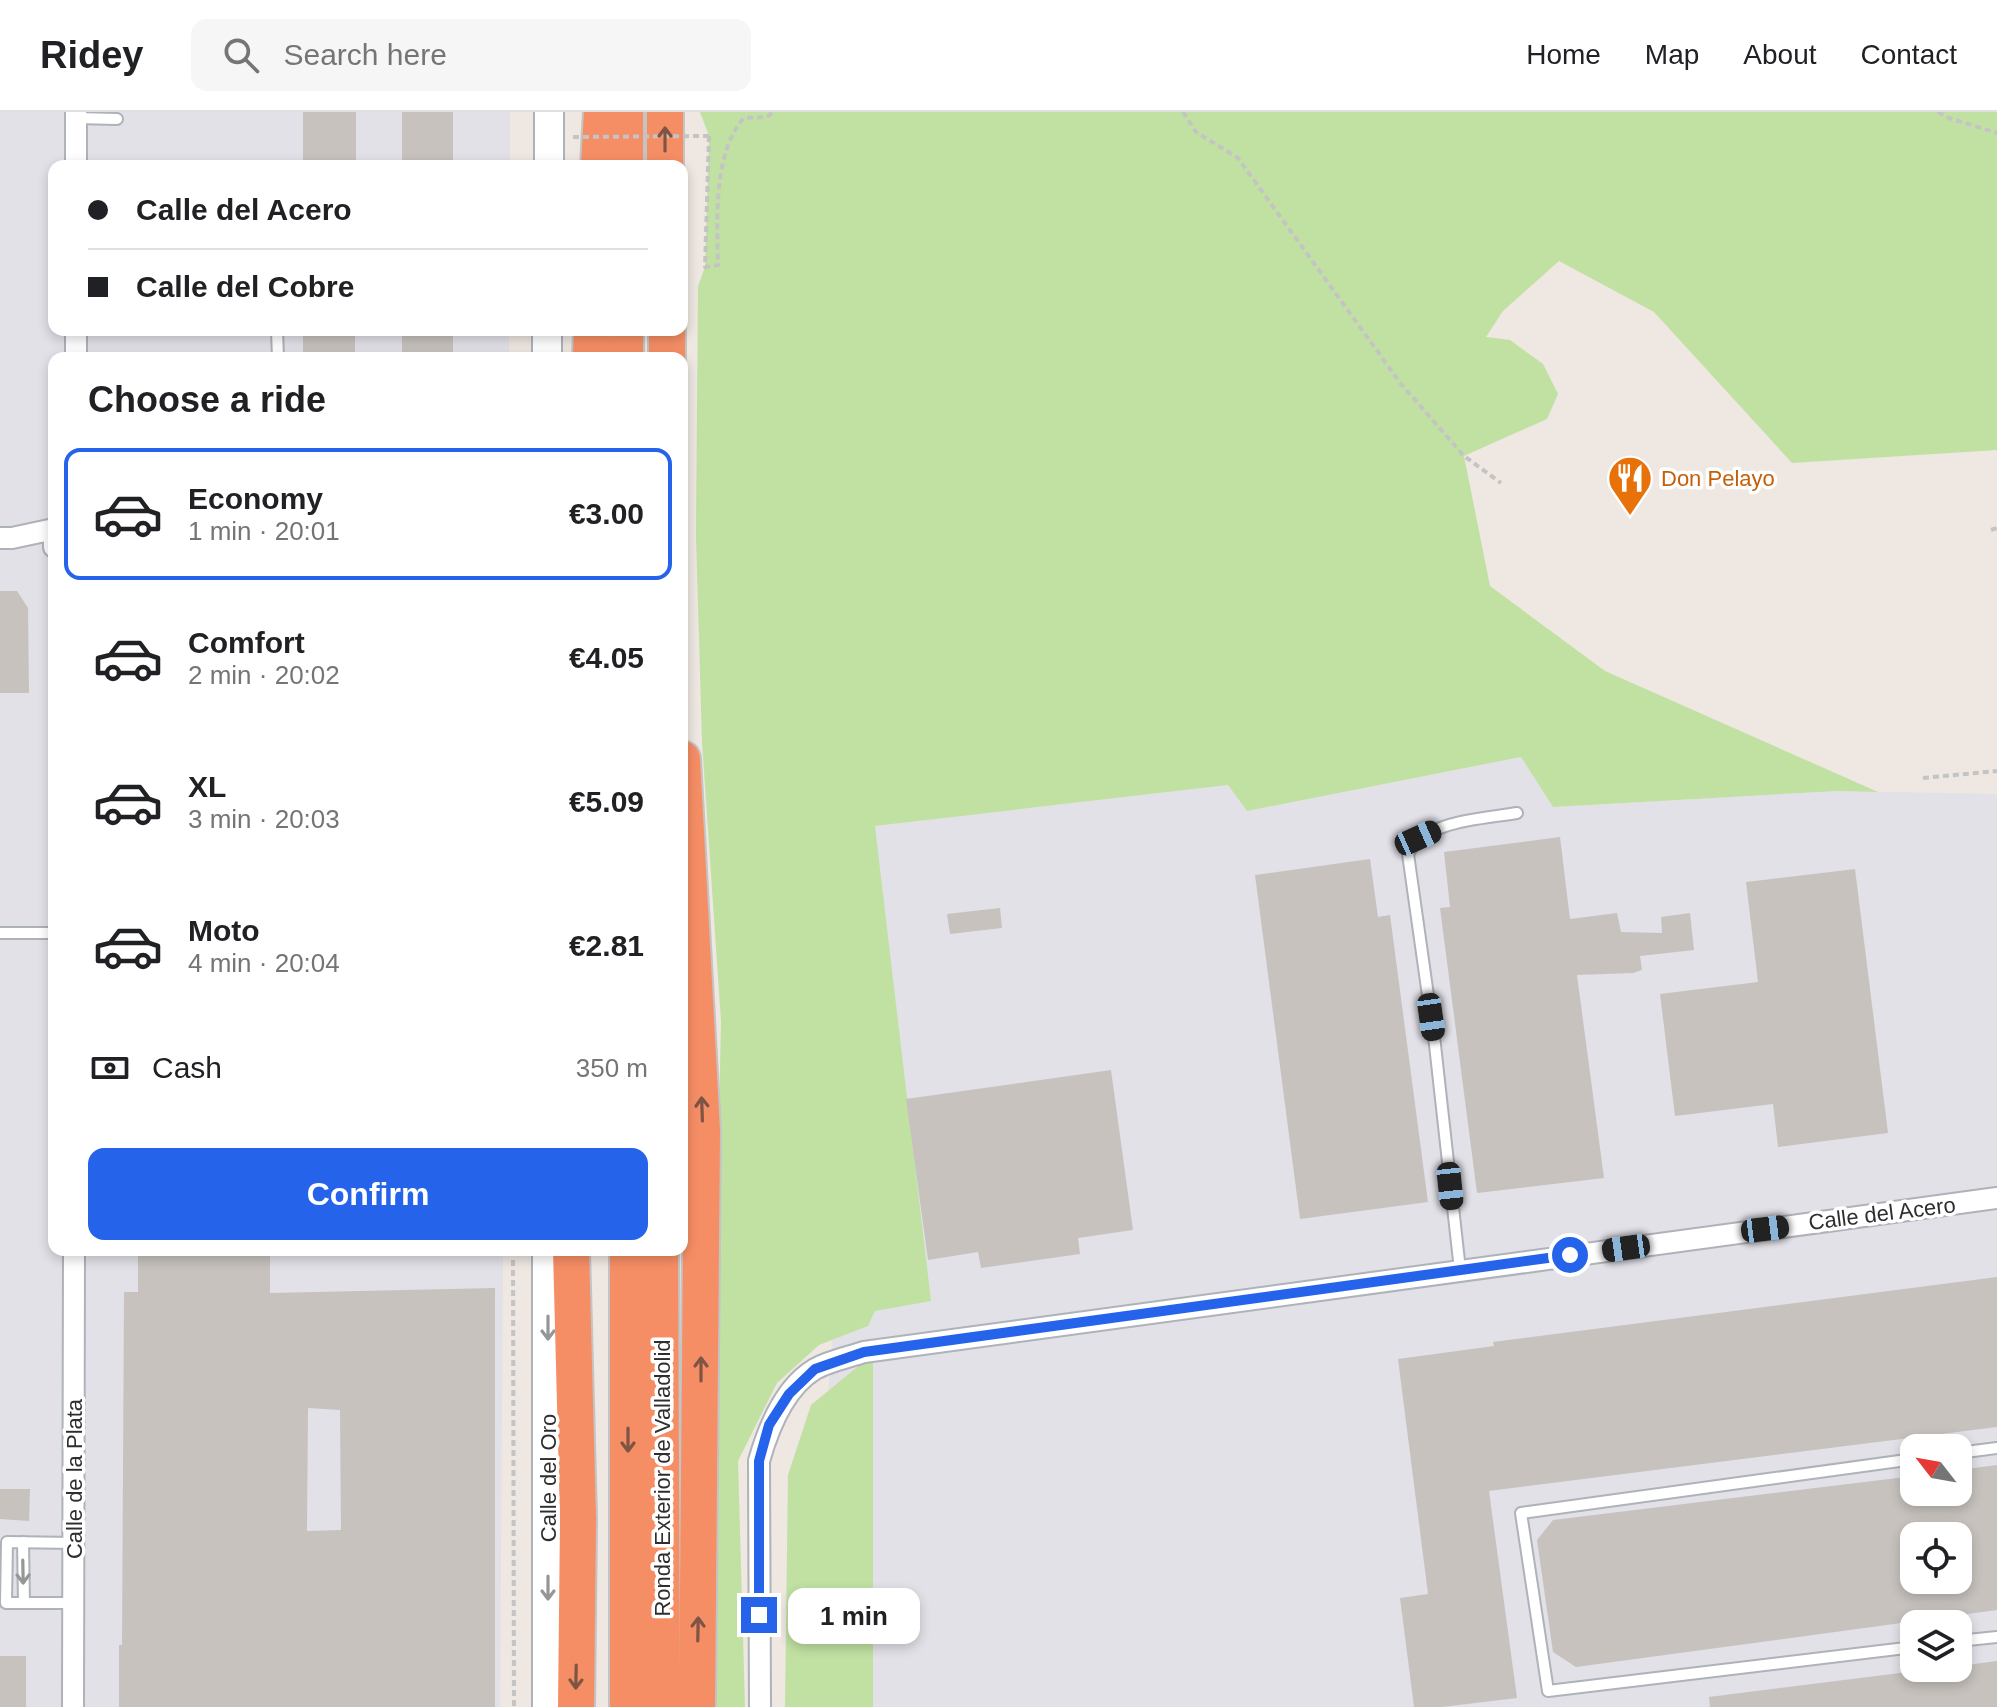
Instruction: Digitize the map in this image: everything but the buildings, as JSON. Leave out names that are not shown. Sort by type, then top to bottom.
[{"type":"highway","points":[[599,160],[602,112]]},
{"type":"highway","points":[[625,112],[625,160]]},
{"type":"highway","points":[[665,112],[665,160]]},
{"type":"highway","points":[[688,871],[702,1131],[697,1707]]},
{"type":"highway","points":[[571,1256],[576,1375]]},
{"type":"highway","points":[[576,1707],[579,1256]]},
{"type":"highway","name":"Ronda Exterior de Valladolid","points":[[628,1256],[628,1707]]},
{"type":"highway","name":"Ronda Exterior de Valladolid","points":[[660,1256],[662,1707]]},
{"type":"street","points":[[549,112],[549,160]]},
{"type":"street","points":[[76,115],[76,160]]},
{"type":"street","points":[[6,538],[48,530]]},
{"type":"street","points":[[6,538],[48,548]]},
{"type":"street","name":"Calle del Acero","points":[[760,1707],[759,1461],[769,1425],[789,1394],[815,1369],[864,1352],[1997,1198]]},
{"type":"street","name":"Calle de la Plata","points":[[73,1707],[74,1256]]},
{"type":"street","name":"Calle del Oro","points":[[547,1256],[547,1707]]},
{"type":"lane","points":[[76,115],[117,119]]},
{"type":"lane","points":[[1460,1270],[1435,1045],[1408,854],[1418,838],[1443,827],[1517,813]]},
{"type":"lane","points":[[0,933],[48,933]]},
{"type":"lane","points":[[1972,1451],[1997,1448]]},
{"type":"lane","points":[[1900,1461],[1521,1513],[1548,1691],[1900,1649]]},
{"type":"lane","points":[[74,1543],[4,1542],[3,1578],[6,1603],[74,1603]]},
{"type":"lane","points":[[23,1542],[24,1603]]},
{"type":"lane","points":[[1972,1640],[1997,1637]]},
{"type":"path","points":[[573,137],[709,136],[705,267],[718,265],[717,198],[732,131],[744,118],[767,117],[773,112]]},
{"type":"path","points":[[1183,112],[1196,132],[1238,158],[1401,384],[1464,456],[1501,483]]},
{"type":"path","points":[[1938,112],[1997,133]]},
{"type":"path","points":[[1923,778],[1997,771]]},
{"type":"path","points":[[513,1256],[514,1707]]},
{"type":"shaded area","points":[[0,112],[510,112],[510,160],[48,160],[48,336],[509,336],[509,352],[48,352],[48,1256],[503,1256],[500,1707],[0,1707]]},
{"type":"shaded area","points":[[1521,757],[1553,807],[1838,791],[1997,794],[1997,1707],[802,1707],[875,826],[1228,785],[1247,811]]},
{"type":"green space","points":[[700,112],[1997,112],[1997,450],[1792,463],[1654,312],[1559,261],[1503,311],[1486,337],[1510,340],[1543,364],[1558,394],[1547,419],[1464,456],[1490,586],[1605,671],[1878,792],[1838,791],[1553,807],[1521,757],[1247,811],[1228,785],[875,826],[931,1301],[875,1311],[868,1326],[819,1345],[777,1383],[738,1461],[745,1707],[715,1707],[721,1021],[702,742],[696,535],[698,286],[705,267],[709,136]]},
{"type":"green space","points":[[873,1354],[873,1707],[785,1707],[788,1475],[811,1405]]},
{"type":"place","name":"Don Pelayo","points":[[1630,517]]},
{"type":"route","points":[[759,1615],[759,1461],[769,1425],[789,1394],[815,1369],[864,1352],[1570,1255]]}]
